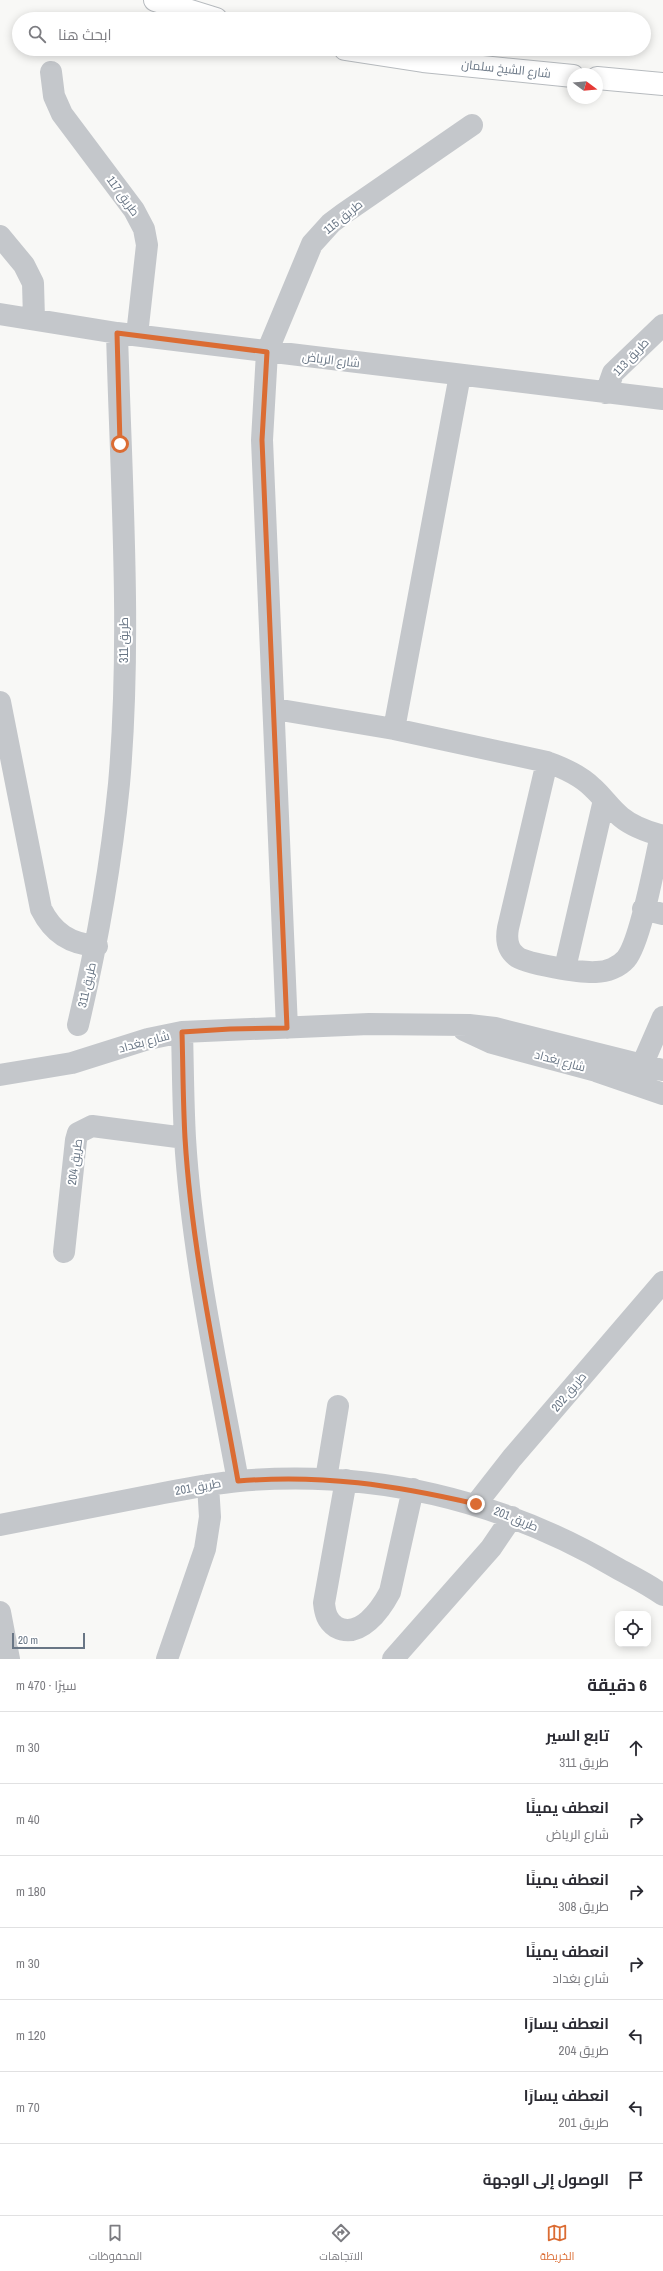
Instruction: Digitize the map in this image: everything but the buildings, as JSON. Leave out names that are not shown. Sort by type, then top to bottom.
[{"type":"main road","points":[[155,0],[194,12]]},
{"type":"main road","name":"شارع الشيخ سلمان","points":[[390,56],[423,61],[567,75]]},
{"type":"main road","points":[[603,79],[663,84]]},
{"type":"street","name":"طريق 117","points":[[51,72],[54,96],[62,114],[134,210],[144,229],[147,245],[127,334]]},
{"type":"street","name":"طريق 115","points":[[287,1028],[262,440],[267,352],[312,244],[331,223],[343,214],[472,125]]},
{"type":"street","points":[[0,236],[24,264],[33,283],[34,318]]},
{"type":"street","name":"شارع الرياض","points":[[0,314],[34,318],[127,334],[267,352],[663,399]]},
{"type":"street","name":"طريق 113","points":[[606,393],[613,373],[663,326]]},
{"type":"street","name":"طريق 311","points":[[78,1025],[97,946],[119,784],[124,682],[127,334]]},
{"type":"street","points":[[394,729],[460,375]]},
{"type":"street","name":"طريق 311","points":[[0,702],[41,909],[50,924],[63,937],[85,945],[97,946]]},
{"type":"street","points":[[274,709],[394,729],[547,762],[564,768],[579,776],[604,800],[612,810],[632,824],[662,836],[653,912],[626,959],[617,966],[596,972],[565,968],[522,960],[511,950],[507,936],[547,762]]},
{"type":"street","points":[[565,968],[604,800]]},
{"type":"street","points":[[653,1067],[663,1017]]},
{"type":"street","name":"شارع بغداد","points":[[0,1076],[72,1063],[148,1039],[182,1032],[369,1024],[495,1028],[653,1067]]},
{"type":"street","name":"شارع بغداد","points":[[458,1026],[492,1043],[596,1071],[663,1094]]},
{"type":"street","points":[[182,1032],[185,1138],[201,1275],[238,1481]]},
{"type":"street","name":"طريق 204","points":[[64,1252],[78,1133],[92,1126],[185,1138]]},
{"type":"street","name":"طريق 202","points":[[476,1504],[512,1458],[663,1282]]},
{"type":"street","points":[[338,1406],[336,1480],[324,1603],[328,1619],[332,1624],[342,1630],[353,1630],[363,1625],[374,1616],[387,1598],[395,1578],[413,1489]]},
{"type":"street","name":"طريق 201","points":[[0,1525],[208,1484],[238,1481],[336,1480],[413,1489],[476,1504],[512,1517],[578,1545],[663,1595]]},
{"type":"street","points":[[167,1659],[206,1544],[210,1517],[208,1484]]},
{"type":"street","points":[[392,1659],[491,1548],[512,1517]]},
{"type":"street","points":[[0,1612],[9,1659]]},
{"type":"route","points":[[120,444],[117,333],[267,352],[262,415],[262,440],[287,1028],[182,1032],[185,1138],[192,1206],[201,1275],[238,1481],[296,1478],[346,1480],[413,1489],[476,1504]]}]
